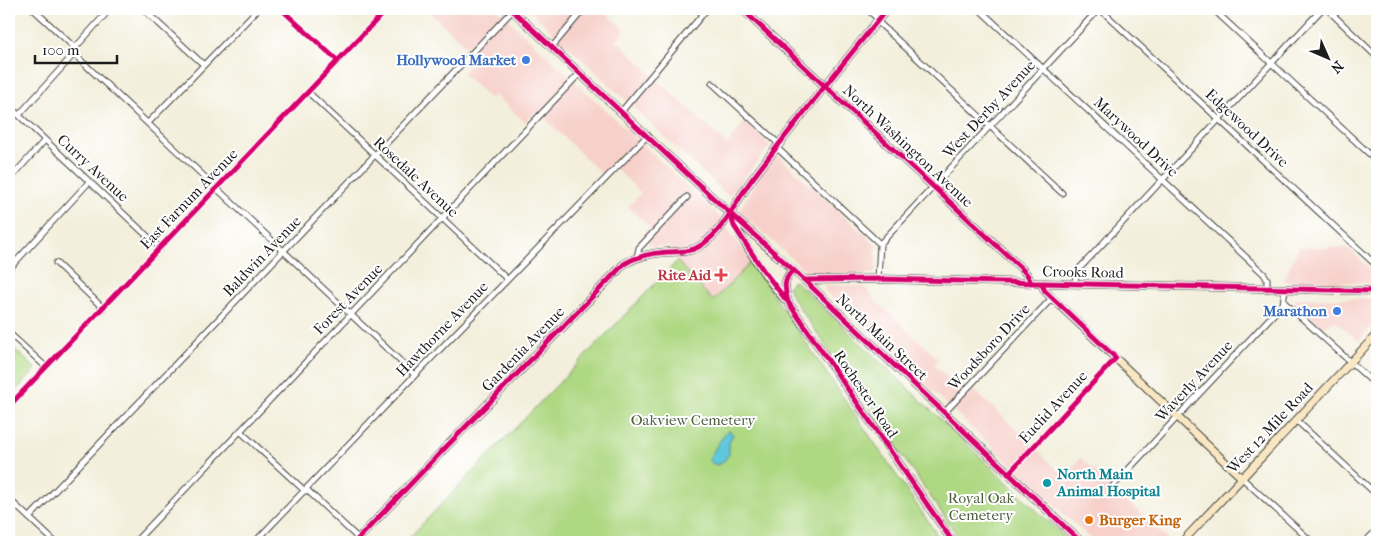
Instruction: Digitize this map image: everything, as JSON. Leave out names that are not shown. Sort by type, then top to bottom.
[{"type":"main road","name":"North Washington Avenue","points":[[742,9],[1022,269],[1031,283]]},
{"type":"main road","name":"Gardenia Avenue","points":[[357,540],[617,270],[637,257],[667,252],[682,252],[696,248],[720,228],[760,169],[887,9]]},
{"type":"main road","points":[[512,10],[804,280]]},
{"type":"main road","name":"Rochester Road","points":[[730,213],[734,226],[763,270],[782,297],[788,302],[953,542]]},
{"type":"main road","points":[[788,302],[784,285],[786,278],[793,270]]},
{"type":"main road","name":"Crooks Road","points":[[804,280],[1041,283],[1377,291]]},
{"type":"main road","name":"North Main Street","points":[[804,280],[1081,542]]},
{"type":"main road","points":[[1041,283],[1045,291],[1052,298],[1242,478]]},
{"type":"main road","name":"West 12 Mile Road","points":[[1182,542],[1377,334]]},
{"type":"street","points":[[33,9],[216,188],[415,374]]},
{"type":"street","points":[[19,115],[110,9]]},
{"type":"street","points":[[143,9],[204,65]]},
{"type":"street","points":[[148,123],[258,9]]},
{"type":"street","points":[[281,9],[338,61]]},
{"type":"street","name":"East Farnum Avenue","points":[[9,406],[387,9]]},
{"type":"street","points":[[552,47],[584,9]]},
{"type":"street","points":[[622,112],[707,9]]},
{"type":"street","points":[[867,9],[1062,193]]},
{"type":"street","name":"Marywood Drive","points":[[979,9],[1264,274],[1267,279],[1268,288]]},
{"type":"street","name":"West Derby Avenue","points":[[880,244],[1100,9]]},
{"type":"street","name":"Edgewood Drive","points":[[1100,9],[1377,266]]},
{"type":"street","points":[[1213,9],[1377,161]]},
{"type":"street","points":[[1075,284],[1076,274],[1079,269],[1322,9]]},
{"type":"street","points":[[1327,9],[1377,57]]},
{"type":"street","name":"Baldwin Avenue","points":[[29,518],[512,10]]},
{"type":"street","name":"Forest Avenue","points":[[135,542],[580,73]]},
{"type":"street","points":[[712,83],[880,244],[878,280]]},
{"type":"street","name":"Rosedale Avenue","points":[[308,92],[507,279]]},
{"type":"street","name":"Curry Avenue","points":[[9,106],[160,248]]},
{"type":"street","name":"Hawthorne Avenue","points":[[255,542],[415,374],[648,135]]},
{"type":"street","points":[[9,180],[45,140]]},
{"type":"street","points":[[9,269],[89,182]]},
{"type":"street","name":"Gardenia Avenue","points":[[637,257],[639,248],[687,197]]},
{"type":"street","points":[[56,263],[103,308]]},
{"type":"street","points":[[1285,289],[1284,302],[1377,386]]},
{"type":"street","name":"Woodsboro Drive","points":[[944,413],[1052,298]]},
{"type":"street","name":"Waverly Avenue","points":[[1113,486],[1284,302]]},
{"type":"street","points":[[9,333],[46,368]]},
{"type":"street","name":"Euclid Avenue","points":[[1008,474],[1116,358]]},
{"type":"street","points":[[1296,420],[1377,495]]},
{"type":"street","points":[[240,431],[357,540]]},
{"type":"street","points":[[1242,478],[1312,542]]},
{"type":"street","points":[[9,499],[54,542]]},
{"type":"street","points":[[1365,542],[1377,530]]},
{"type":"shaded area","points":[[427,9],[497,9],[718,215],[751,262],[713,301],[677,261],[669,246],[653,247],[642,236],[650,227],[628,207],[641,193],[611,164],[602,174],[545,119],[535,112],[525,122],[494,94],[490,99],[462,73],[477,57]]},
{"type":"shaded area","points":[[528,9],[602,9],[625,30],[617,40],[657,80],[727,144],[745,122],[770,145],[731,195],[727,195]]},
{"type":"shaded area","points":[[777,155],[876,245],[876,270],[872,274],[807,272],[742,214],[739,210],[758,179]]},
{"type":"shaded area","points":[[1299,247],[1348,248],[1377,275],[1377,283],[1283,281]]},
{"type":"shaded area","points":[[825,285],[864,286],[877,302],[938,359],[934,365],[961,391],[972,388],[1064,476],[1081,458],[1171,542],[1094,542],[825,291]]},
{"type":"shaded area","points":[[1297,298],[1377,299],[1377,321],[1359,341],[1336,322],[1331,322],[1323,329],[1294,302]]},
{"type":"green space","name":"Oakview Cemetery","points":[[677,261],[713,301],[751,262],[942,542],[405,542]]},
{"type":"green space","name":"Royal Oak Cemetery","points":[[793,281],[1070,542],[962,542],[792,297],[788,286]]},
{"type":"green space","points":[[9,344],[36,369],[9,398]]},
{"type":"water","points":[[727,431],[733,434],[729,443],[729,454],[723,462],[717,465],[709,460]]},
{"type":"cycle path","points":[[281,9],[338,61]]},
{"type":"cycle path","points":[[9,406],[387,9]]},
{"type":"cycle path","points":[[511,9],[712,197],[799,275]]},
{"type":"cycle path","points":[[742,9],[1022,269],[1031,283]]},
{"type":"cycle path","points":[[355,542],[624,264],[650,254],[694,249],[703,244],[718,230],[769,157],[887,9]]},
{"type":"cycle path","points":[[731,217],[734,226],[763,270],[786,300]]},
{"type":"cycle path","points":[[793,270],[804,280],[878,279],[1377,291]]},
{"type":"cycle path","points":[[799,275],[793,270],[787,278],[785,289],[788,302],[953,542]]},
{"type":"cycle path","points":[[800,276],[1081,542]]},
{"type":"cycle path","points":[[1008,474],[1116,358],[1045,291],[1041,283]]},
{"type":"place","name":"Hollywood Market","points":[[526,60]]},
{"type":"place","name":"Rite Aid","points":[[721,275]]},
{"type":"place","name":"Marathon","points":[[1337,311]]},
{"type":"place","name":"North Main Animal Hospital","points":[[1047,483]]},
{"type":"place","name":"Burger King","points":[[1089,520]]}]
